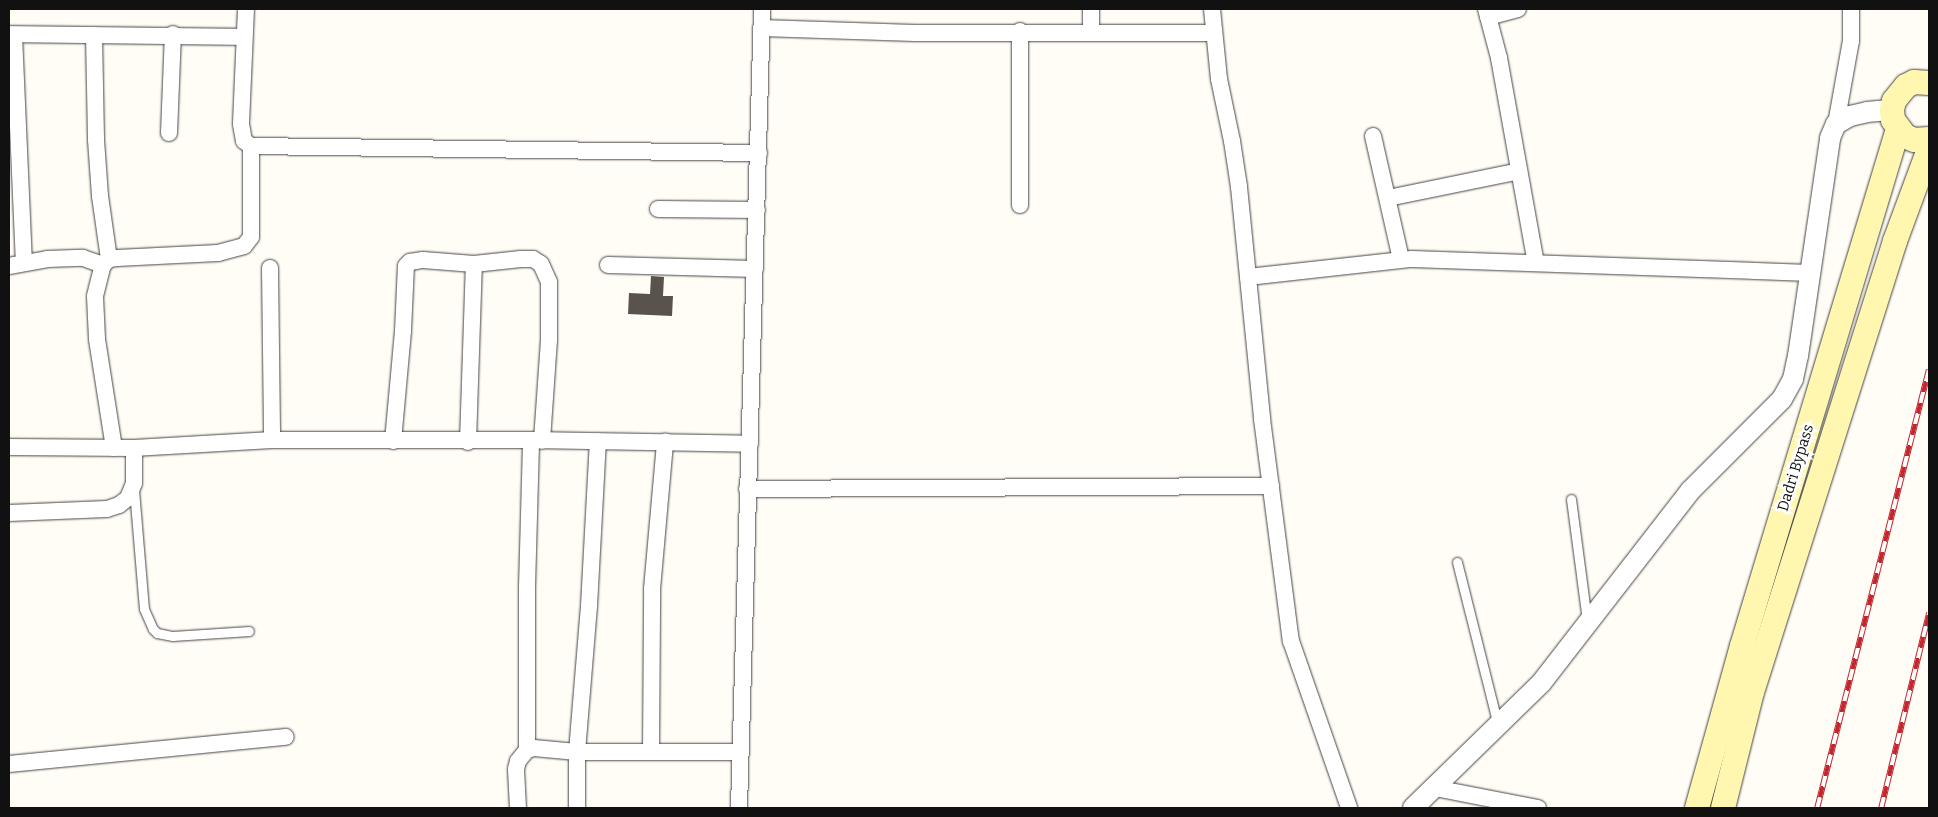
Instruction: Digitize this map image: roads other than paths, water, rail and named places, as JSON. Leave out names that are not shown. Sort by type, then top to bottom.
[{"type":"main road","name":"Dadri Bypass","points":[[1697,808],[1895,119],[1898,92],[1914,82],[1929,83]]},
{"type":"main road","points":[[1895,119],[1914,140],[1929,139]]},
{"type":"main road","name":"Dadri Bypass","points":[[1723,808],[1752,692],[1895,241],[1929,149]]},
{"type":"street","points":[[246,9],[241,134],[244,141],[251,146],[759,153]]},
{"type":"street","points":[[739,808],[762,9]]},
{"type":"street","points":[[1091,9],[1091,32]]},
{"type":"street","points":[[1212,9],[1219,79],[1233,150],[1262,419],[1292,641],[1350,808]]},
{"type":"street","points":[[1518,9],[1487,13],[1498,58],[1536,263]]},
{"type":"street","points":[[1413,808],[1542,682],[1690,491],[1782,399],[1793,379],[1830,138],[1836,124],[1850,41],[1851,9]]},
{"type":"street","points":[[761,28],[915,33],[1020,31],[1213,33]]},
{"type":"street","points":[[1020,31],[1020,205]]},
{"type":"street","points":[[244,37],[173,34],[11,34],[16,264],[82,258],[106,262],[235,250],[248,243],[252,237],[251,146]]},
{"type":"street","points":[[169,133],[173,34]]},
{"type":"street","points":[[94,35],[96,140],[106,262],[95,296],[97,339],[114,448]]},
{"type":"street","points":[[1836,124],[1850,116],[1867,112],[1895,119]]},
{"type":"street","points":[[1373,136],[1401,259]]},
{"type":"street","points":[[1388,198],[1519,171]]},
{"type":"street","points":[[658,209],[757,210]]},
{"type":"street","points":[[393,441],[403,331],[406,266],[410,262],[423,260],[474,264],[533,259],[545,269],[549,282],[550,340],[536,441],[527,587],[527,750]]},
{"type":"street","points":[[1248,277],[1401,259],[1810,273]]},
{"type":"street","points":[[468,442],[474,264]]},
{"type":"street","points":[[608,265],[755,269]]},
{"type":"street","points":[[270,268],[272,440]]},
{"type":"street","points":[[9,447],[134,448],[272,440],[598,441],[750,444]]},
{"type":"street","points":[[577,808],[577,752],[598,441]]},
{"type":"street","points":[[651,752],[652,589],[665,442]]},
{"type":"street","points":[[9,513],[107,509],[119,505],[128,498],[134,483],[134,448]]},
{"type":"street","points":[[747,488],[1271,486]]},
{"type":"street","points":[[9,764],[286,737]]},
{"type":"street","points":[[518,808],[516,768],[521,755],[527,750],[542,748],[577,752],[740,752]]},
{"type":"street","points":[[1435,788],[1538,808]]},
{"type":"lane","points":[[134,483],[144,609],[153,629],[157,633],[173,636],[249,631]]},
{"type":"lane","points":[[1571,499],[1588,624]]},
{"type":"lane","points":[[1457,562],[1498,725]]},
{"type":"railway","points":[[1817,808],[1929,370]]},
{"type":"railway","points":[[1881,808],[1929,613]]}]
